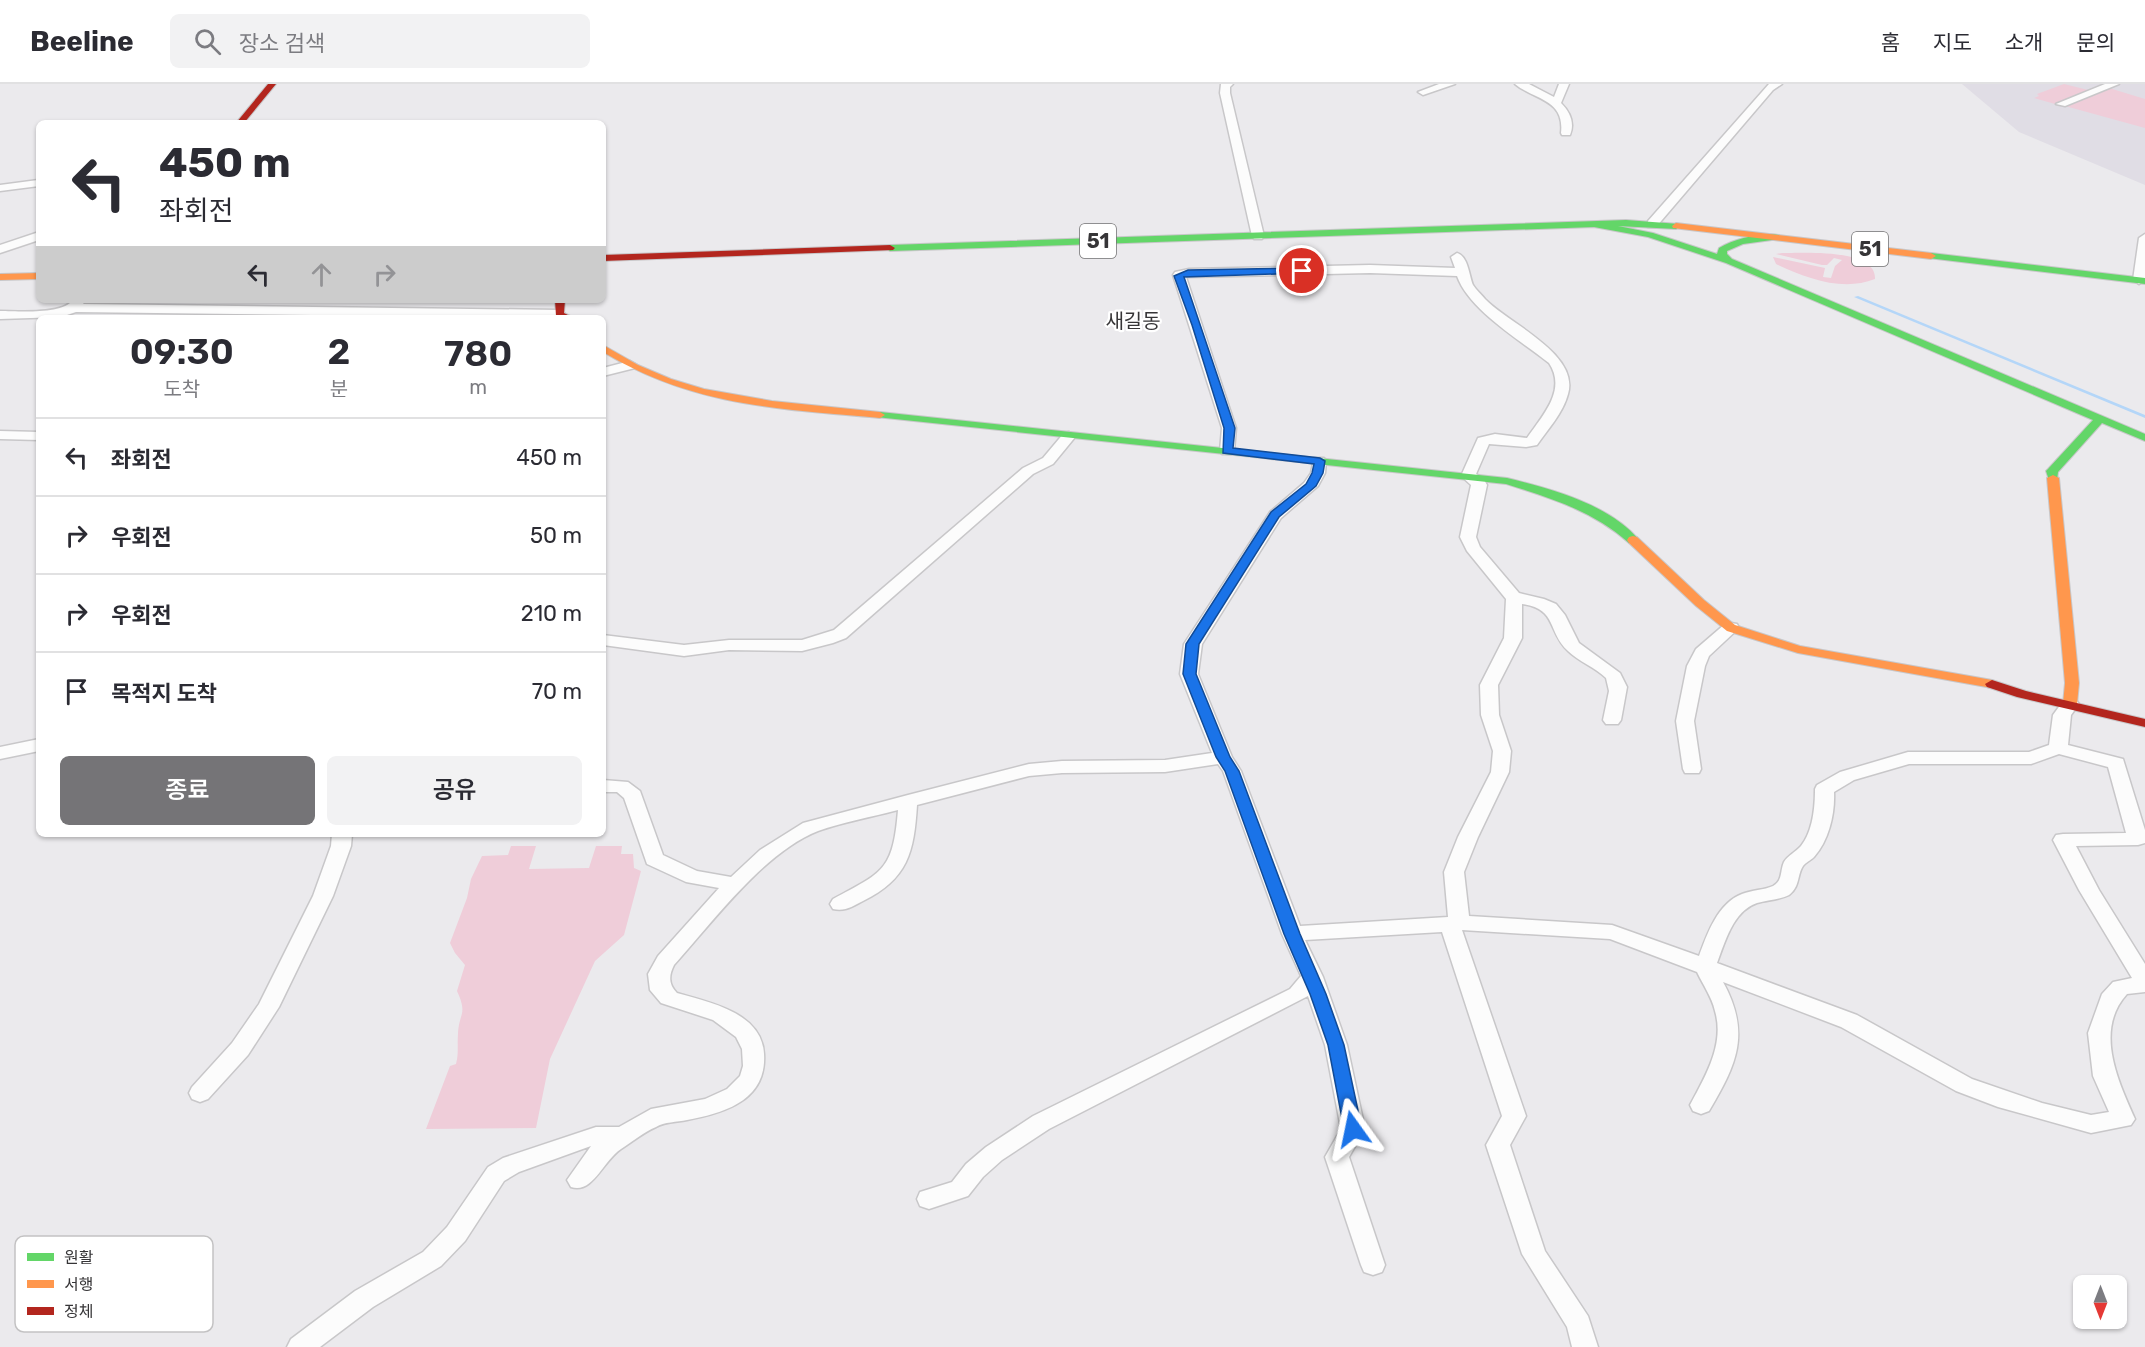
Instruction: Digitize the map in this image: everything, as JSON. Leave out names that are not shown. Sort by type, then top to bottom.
[{"type":"street","points":[[242,120],[272,84]]},
{"type":"street","points":[[1228,84],[1225,86],[1225,93],[1258,236]]},
{"type":"street","points":[[1422,92],[1450,84]]},
{"type":"street","points":[[1520,84],[1555,103],[1567,120],[1566,133]]},
{"type":"street","points":[[1555,103],[1564,84]]},
{"type":"street","points":[[1652,224],[1769,88],[1777,84]]},
{"type":"street","points":[[2061,104],[2114,84]]},
{"type":"street","points":[[0,188],[36,183]]},
{"type":"street","points":[[1594,224],[1650,235],[1729,261],[2145,438]]},
{"type":"street","name":"51","points":[[606,258],[1594,224],[1652,224],[2142,281]]},
{"type":"street","points":[[0,249],[36,237]]},
{"type":"street","points":[[1729,261],[1722,255],[1722,250],[1727,246],[1744,240],[1776,237]]},
{"type":"street","points":[[2142,281],[2145,238]]},
{"type":"street","points":[[1457,257],[1468,288],[1484,305],[1558,365],[1562,369],[1565,384],[1561,396],[1532,442],[1523,444],[1492,437],[1483,441],[1468,476]]},
{"type":"street","points":[[1227,451],[1229,428],[1179,276],[1188,273],[1370,269],[1461,272]]},
{"type":"street","points":[[0,277],[36,276]]},
{"type":"street","points":[[0,315],[61,313],[77,304],[108,313],[422,315],[563,311]]},
{"type":"street","points":[[606,350],[655,379],[680,389],[733,400],[1508,481],[1557,495],[1605,518],[1625,532],[1700,603],[1731,628],[1798,649],[1980,680],[2022,694],[2145,723]]},
{"type":"street","points":[[606,371],[630,365]]},
{"type":"street","points":[[2058,748],[2062,715],[2070,704],[2072,683],[2052,471],[2100,419]]},
{"type":"street","points":[[0,435],[36,436]]},
{"type":"street","points":[[606,640],[620,640],[689,651],[735,645],[774,648],[824,642],[840,634],[1028,471],[1048,461],[1069,436]]},
{"type":"street","points":[[1320,461],[1318,473],[1310,486],[1275,515],[1193,644],[1189,674],[1223,757],[1232,771],[1336,1045],[1353,1129],[1351,1136],[1339,1148],[1336,1157],[1373,1265]]},
{"type":"street","points":[[1468,476],[1479,485],[1468,537],[1473,548],[1514,598],[1513,638],[1489,685],[1490,715],[1502,751],[1500,772],[1454,872],[1455,924],[1514,1116],[1498,1144],[1534,1254],[1579,1324],[1586,1347]]},
{"type":"street","points":[[1514,598],[1528,599],[1552,609],[1568,641],[1588,658],[1612,672],[1618,684],[1611,720]]},
{"type":"street","points":[[1692,769],[1685,721],[1696,666],[1702,653],[1731,628]]},
{"type":"street","points":[[0,753],[36,746]]},
{"type":"street","points":[[1292,934],[1455,924],[1612,932],[1705,967],[1849,1021],[1910,1053],[1964,1086],[2042,1112],[2091,1124],[2122,1119],[2104,1076],[2099,1033],[2110,999],[2121,987],[2145,983],[2089,890],[2063,840],[2138,839],[2116,763],[2058,748],[2031,758],[1908,758],[1847,776],[1824,789],[1825,800],[1817,833],[1808,850],[1793,864],[1792,880],[1780,892],[1747,900],[1737,905],[1719,934],[1705,967],[1728,1014],[1721,1070],[1701,1105]]},
{"type":"street","points":[[579,1179],[602,1150],[651,1118],[709,1107],[735,1095],[750,1080],[754,1066],[753,1049],[745,1032],[721,1014],[669,998],[661,990],[659,974],[665,961],[733,884],[786,840],[810,827],[1029,770],[1062,767],[1165,766],[1223,757]]},
{"type":"street","points":[[606,786],[621,786],[633,795],[654,859],[693,877],[733,884]]},
{"type":"street","points":[[840,904],[885,879],[897,863],[906,834],[908,801]]},
{"type":"street","points":[[200,1093],[240,1049],[268,1007],[323,896],[341,846],[342,837]]},
{"type":"street","points":[[929,1199],[960,1189],[970,1174],[1012,1141],[1070,1108],[1298,994],[1312,977]]},
{"type":"street","points":[[300,1347],[364,1299],[432,1258],[456,1234],[495,1174],[511,1165],[596,1136],[623,1136]]},
{"type":"shaded area","points":[[1962,84],[2145,84],[2145,185],[2019,132]]},
{"type":"shaded area","points":[[2064,84],[2092,91],[2055,104],[2034,98],[2039,96],[2037,94]]},
{"type":"shaded area","points":[[2109,88],[2145,99],[2145,128],[2065,106]]},
{"type":"shaded area","points":[[1821,253],[1852,257],[1864,262],[1872,269],[1875,279],[1850,284],[1825,282],[1776,264],[1773,257],[1825,268],[1823,277],[1831,278],[1835,266],[1842,260],[1834,258],[1827,265],[1822,265],[1776,254]]},
{"type":"shaded area","points":[[511,846],[536,846],[529,869],[589,868],[596,846],[622,846],[621,854],[633,854],[634,868],[641,871],[624,935],[595,961],[550,1059],[536,1128],[426,1129],[450,1066],[456,1064],[462,1009],[457,991],[465,965],[450,943],[467,898],[471,879],[482,856],[508,855]]},
{"type":"water","points":[[1858,296],[2145,415],[2145,418],[1854,297]]},
{"type":"traffic: fast","points":[[890,248],[1626,223],[1676,226]]},
{"type":"traffic: fast","points":[[1594,224],[1650,235],[1729,261],[2145,438]]},
{"type":"traffic: fast","points":[[1729,261],[1722,255],[1722,250],[1728,246],[1748,240],[1776,237]]},
{"type":"traffic: fast","points":[[1931,256],[2145,281]]},
{"type":"traffic: fast","points":[[880,415],[1507,481],[1590,510],[1605,518],[1633,540]]},
{"type":"traffic: fast","points":[[2053,478],[2052,471],[2100,419]]},
{"type":"traffic: slow","points":[[1676,226],[1931,256]]},
{"type":"traffic: slow","points":[[0,277],[36,276]]},
{"type":"traffic: slow","points":[[606,350],[634,367],[701,392],[772,404],[880,415]]},
{"type":"traffic: slow","points":[[2053,478],[2072,683],[2070,704]]},
{"type":"traffic: slow","points":[[1633,540],[1700,603],[1731,628],[1798,649],[1992,684]]},
{"type":"traffic: jam","points":[[242,120],[272,84]]},
{"type":"traffic: jam","points":[[606,258],[890,248]]},
{"type":"traffic: jam","points":[[560,303],[559,314],[562,315]]},
{"type":"traffic: jam","points":[[1992,684],[2022,694],[2145,723]]},
{"type":"district","name":"새길동","points":[[1133,321]]},
{"type":"route","points":[[1302,271],[1188,273],[1179,276],[1229,428],[1227,451],[1320,461],[1318,473],[1310,486],[1275,515],[1193,644],[1189,674],[1223,757],[1232,771],[1292,934],[1312,977],[1336,1045],[1353,1129]]}]
